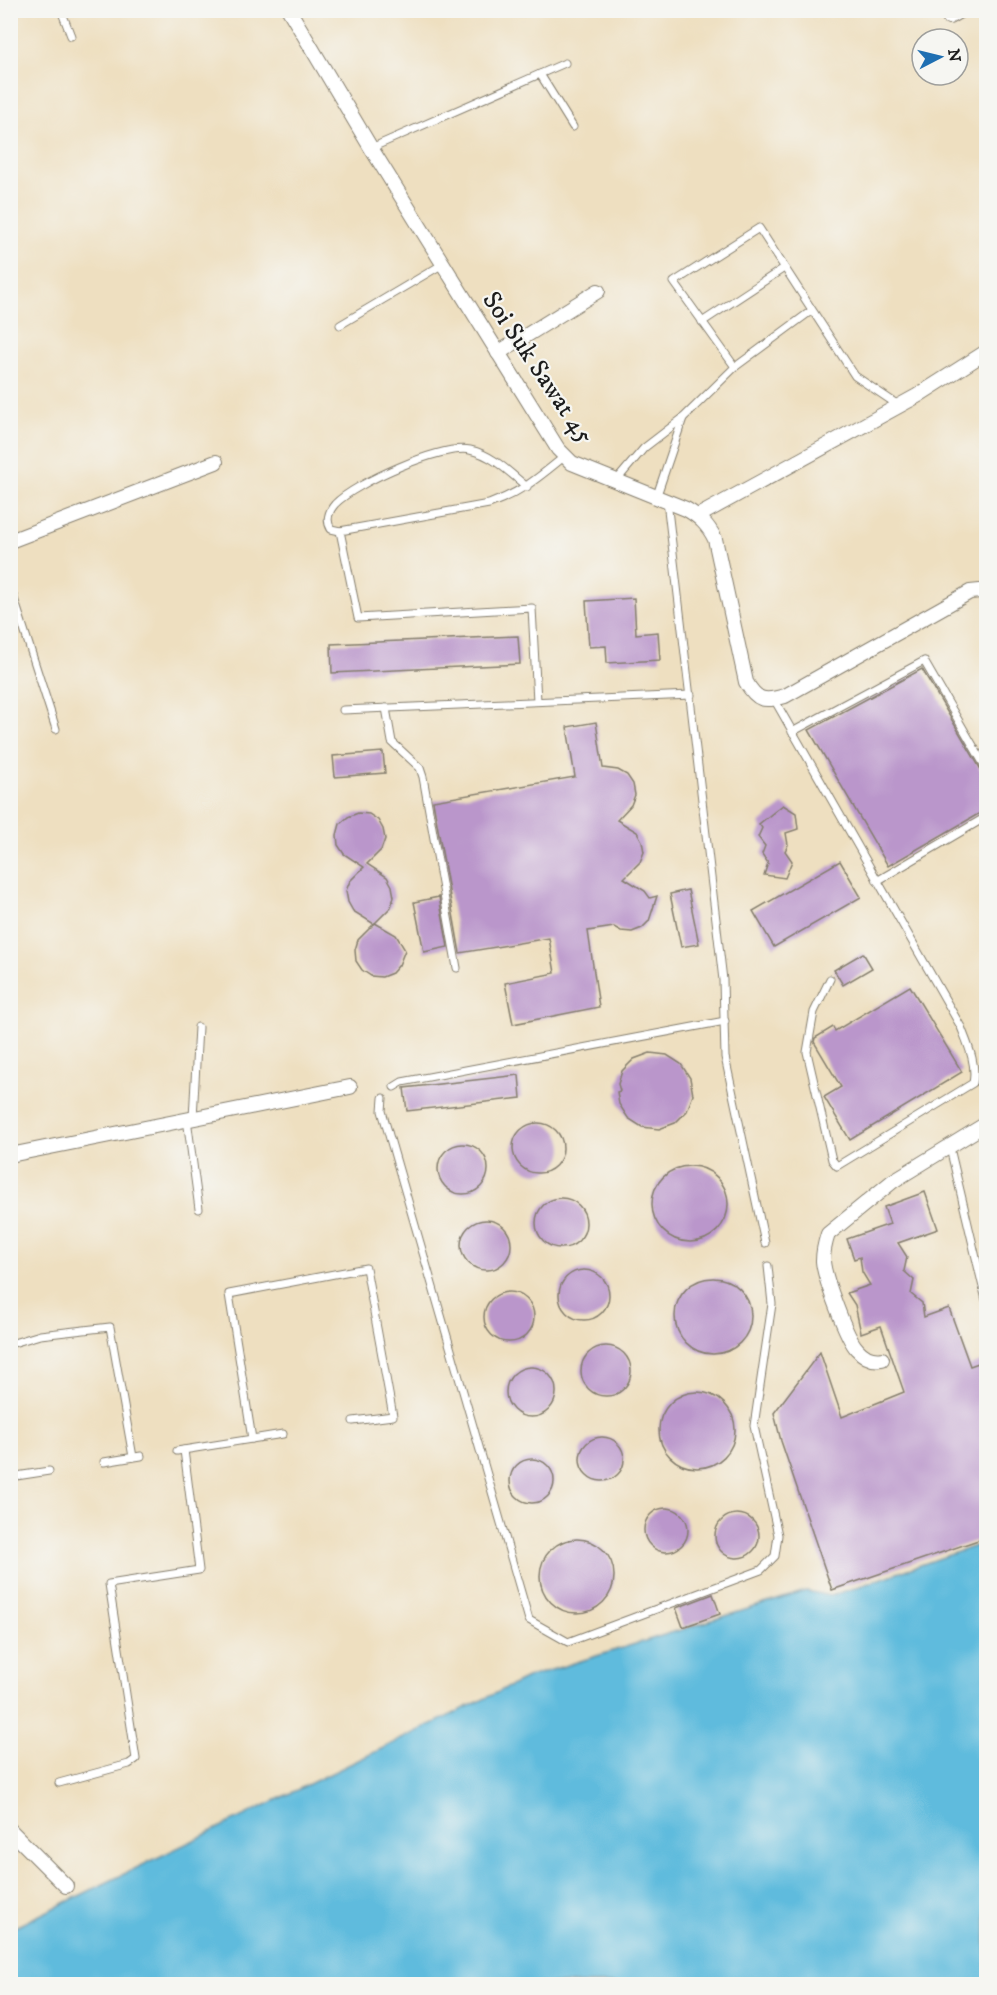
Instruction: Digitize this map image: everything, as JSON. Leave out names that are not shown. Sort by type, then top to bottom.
[{"type":"street","name":"Soi Suk Sawat 45","points":[[289,10],[371,148],[558,449],[579,466],[698,516],[709,527],[715,539],[746,682],[754,695],[762,699],[774,699]]},
{"type":"street","points":[[498,353],[598,291]]},
{"type":"street","points":[[698,516],[942,382],[987,352]]},
{"type":"street","points":[[10,541],[216,462]]},
{"type":"street","points":[[774,699],[798,689],[970,592],[980,591],[987,594]]},
{"type":"street","points":[[10,1155],[350,1086]]},
{"type":"street","points":[[882,1359],[874,1360],[864,1356],[855,1347],[827,1279],[823,1263],[824,1244],[828,1234],[893,1181],[987,1124]]},
{"type":"street","points":[[10,1830],[66,1886]]},
{"type":"lane","points":[[61,10],[71,36]]},
{"type":"lane","points":[[371,148],[565,63]]},
{"type":"lane","points":[[540,74],[573,127]]},
{"type":"lane","points":[[735,367],[674,282],[759,228],[855,376],[899,406]]},
{"type":"lane","points":[[340,325],[443,264]]},
{"type":"lane","points":[[702,322],[784,268]]},
{"type":"lane","points":[[616,481],[644,448],[683,418],[735,367],[811,311]]},
{"type":"lane","points":[[683,418],[662,500],[691,695],[723,980],[725,1057],[765,1243]]},
{"type":"lane","points":[[527,487],[491,457],[469,449],[451,450],[377,476],[334,505],[328,515],[328,524],[331,529],[340,531],[489,504],[527,487],[565,456]]},
{"type":"lane","points":[[340,531],[358,618],[532,608],[537,701]]},
{"type":"lane","points":[[10,586],[56,729]]},
{"type":"lane","points":[[792,732],[924,661],[987,768]]},
{"type":"lane","points":[[343,710],[691,695]]},
{"type":"lane","points":[[774,699],[961,1028],[970,1050],[975,1072],[973,1083],[837,1166],[832,1160],[807,1052],[814,1012],[830,980]]},
{"type":"lane","points":[[386,708],[392,742],[420,768],[423,777],[457,968]]},
{"type":"lane","points":[[878,881],[987,817]]},
{"type":"lane","points":[[394,1087],[402,1082],[725,1021]]},
{"type":"lane","points":[[198,1027],[190,1119],[199,1209]]},
{"type":"lane","points":[[383,1098],[382,1111],[529,1620],[568,1642],[761,1570],[775,1556],[778,1535],[754,1426],[772,1304],[768,1266]]},
{"type":"lane","points":[[950,1148],[987,1300]]},
{"type":"lane","points":[[252,1439],[229,1294],[366,1268],[393,1416],[353,1421]]},
{"type":"lane","points":[[10,1344],[40,1335],[110,1327],[137,1457],[104,1462]]},
{"type":"lane","points":[[59,1783],[129,1764],[136,1759],[109,1584],[199,1570],[180,1450],[284,1434]]},
{"type":"lane","points":[[10,1477],[49,1471]]},
{"type":"water","points":[[986,1542],[986,1984],[11,1984],[11,1929],[529,1677],[806,1591],[831,1596]]},
{"type":"building","points":[[634,598],[636,634],[658,632],[660,660],[607,663],[606,646],[589,647],[586,601]]},
{"type":"building","points":[[518,636],[520,664],[332,673],[331,644]]},
{"type":"building","points":[[922,669],[987,780],[987,809],[888,866],[809,730]]},
{"type":"building","points":[[596,722],[603,768],[618,770],[627,775],[633,784],[635,795],[631,805],[617,820],[637,832],[644,852],[640,862],[624,878],[645,891],[650,898],[657,896],[649,921],[642,928],[632,932],[621,931],[614,927],[588,931],[599,1007],[513,1024],[505,983],[555,973],[549,938],[460,953],[433,801],[575,777],[567,727]]},
{"type":"building","points":[[383,752],[385,773],[335,777],[333,756]]},
{"type":"building","points":[[783,805],[796,813],[798,829],[786,833],[788,845],[785,851],[792,861],[785,878],[764,875],[768,863],[762,854],[765,846],[758,837],[762,828],[759,824]]},
{"type":"building","points":[[358,813],[369,814],[378,820],[383,829],[385,839],[381,850],[367,864],[387,877],[394,897],[391,907],[374,924],[353,911],[346,891],[350,881],[364,867],[344,854],[338,845],[337,835],[340,824],[348,817]]},
{"type":"building","points":[[840,861],[861,897],[774,947],[753,911]]},
{"type":"building","points":[[688,890],[699,944],[681,947],[670,894]]},
{"type":"building","points":[[439,897],[448,947],[424,952],[414,902]]},
{"type":"building","points":[[375,923],[396,935],[405,950],[399,965],[392,973],[382,977],[371,976],[362,970],[356,961],[355,950],[358,940]]},
{"type":"building","points":[[863,953],[872,968],[843,985],[834,970]]},
{"type":"building","points":[[910,986],[962,1072],[850,1140],[824,1097],[841,1087],[814,1042],[815,1038],[833,1027],[835,1031]]},
{"type":"building","points":[[650,1053],[667,1055],[681,1064],[690,1078],[693,1095],[687,1111],[675,1123],[659,1129],[642,1127],[628,1118],[619,1104],[617,1092],[620,1091],[618,1084],[622,1071],[634,1059]]},
{"type":"building","points":[[519,1075],[521,1098],[407,1111],[404,1088]]},
{"type":"building","points":[[538,1123],[556,1130],[563,1148],[556,1166],[538,1173],[520,1166],[513,1148],[520,1130]]},
{"type":"building","points":[[458,1144],[468,1144],[481,1151],[488,1164],[488,1174],[481,1187],[468,1194],[458,1194],[449,1190],[442,1183],[438,1174],[438,1164],[442,1155],[449,1148]]},
{"type":"building","points":[[690,1166],[704,1169],[717,1177],[725,1190],[728,1204],[725,1218],[717,1231],[704,1239],[690,1242],[676,1239],[663,1231],[655,1218],[652,1204],[655,1190],[663,1177],[676,1169]]},
{"type":"building","points":[[925,1192],[938,1229],[898,1243],[907,1257],[904,1271],[914,1280],[911,1294],[922,1303],[924,1317],[949,1308],[970,1366],[984,1361],[987,1368],[987,1537],[832,1590],[781,1441],[774,1413],[820,1352],[842,1417],[904,1392],[881,1326],[861,1333],[855,1305],[847,1293],[870,1285],[862,1272],[860,1257],[854,1259],[847,1239],[890,1224],[884,1207]]},
{"type":"building","points":[[556,1198],[566,1198],[579,1205],[586,1218],[586,1228],[579,1241],[566,1248],[556,1248],[547,1244],[540,1237],[536,1228],[536,1218],[540,1209],[547,1202]]},
{"type":"building","points":[[486,1220],[504,1227],[511,1245],[504,1263],[486,1270],[468,1263],[461,1245],[468,1227]]},
{"type":"building","points":[[584,1270],[602,1277],[609,1295],[602,1313],[584,1320],[566,1313],[559,1295],[566,1277]]},
{"type":"building","points":[[713,1278],[727,1281],[740,1289],[748,1302],[751,1316],[748,1330],[740,1343],[727,1351],[713,1354],[699,1351],[686,1343],[678,1330],[675,1316],[678,1302],[686,1289],[699,1281]]},
{"type":"building","points":[[509,1292],[527,1299],[534,1317],[527,1335],[509,1342],[491,1335],[484,1317],[491,1299]]},
{"type":"building","points":[[606,1346],[624,1353],[631,1371],[624,1389],[606,1396],[588,1389],[581,1371],[588,1353]]},
{"type":"building","points":[[531,1367],[549,1374],[556,1392],[549,1410],[531,1417],[513,1410],[506,1392],[513,1374]]},
{"type":"building","points":[[697,1392],[711,1395],[724,1403],[732,1416],[735,1430],[732,1444],[724,1457],[711,1465],[697,1468],[683,1465],[670,1457],[662,1444],[659,1430],[662,1416],[670,1403],[683,1395]]},
{"type":"building","points":[[602,1437],[617,1444],[624,1459],[617,1474],[602,1481],[587,1474],[580,1459],[587,1444]]},
{"type":"building","points":[[532,1459],[547,1466],[554,1481],[547,1496],[532,1503],[517,1496],[510,1481],[517,1466]]},
{"type":"building","points":[[666,1508],[681,1515],[688,1530],[681,1545],[666,1552],[651,1545],[644,1530],[651,1515]]},
{"type":"building","points":[[737,1514],[752,1521],[759,1536],[752,1551],[737,1558],[722,1551],[715,1536],[722,1521]]},
{"type":"building","points":[[570,1539],[584,1539],[598,1545],[608,1555],[614,1569],[612,1590],[598,1607],[584,1613],[570,1613],[556,1607],[546,1597],[540,1583],[540,1569],[546,1555],[556,1545]]},
{"type":"building","points":[[713,1594],[720,1614],[683,1627],[676,1608]]}]
